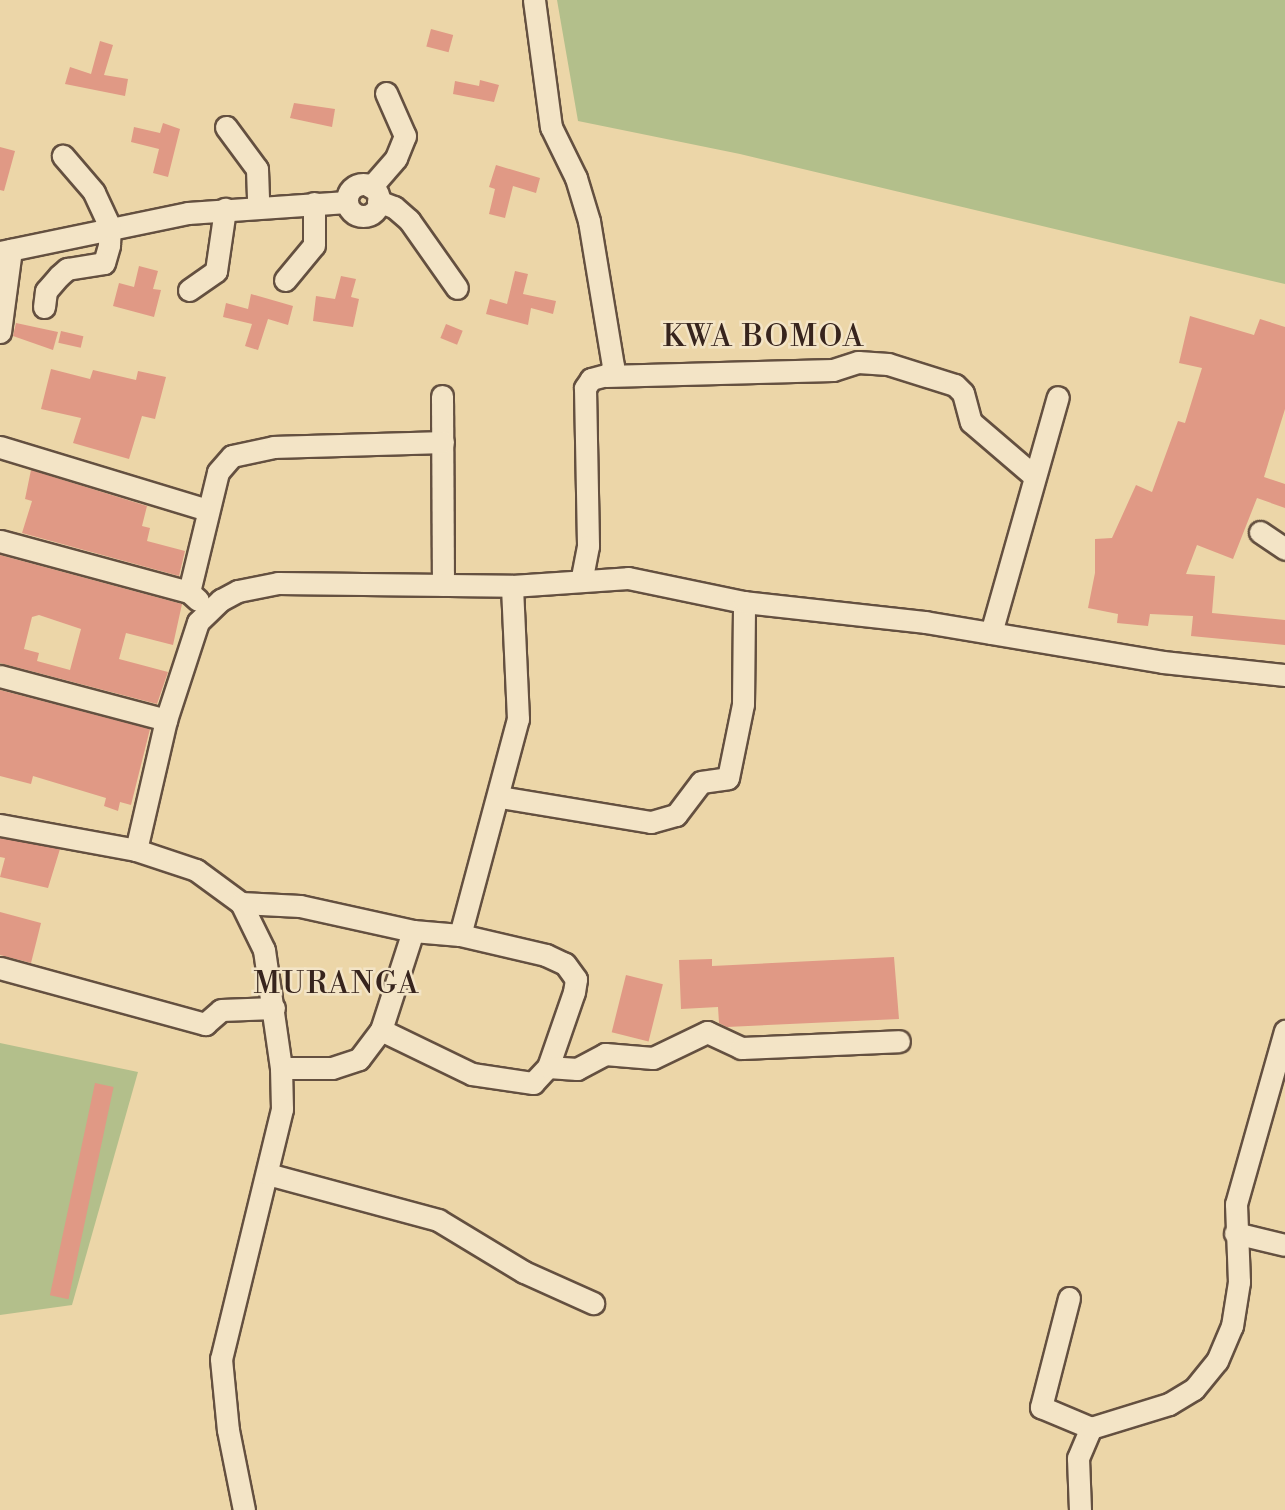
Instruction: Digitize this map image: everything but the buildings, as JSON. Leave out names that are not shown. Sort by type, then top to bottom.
[{"type":"street","points":[[534,0],[551,127],[576,178],[594,242],[612,366],[606,376]]},
{"type":"street","points":[[0,332],[6,251],[110,227],[225,209],[347,202],[352,212],[363,216],[374,211],[375,194],[396,158],[405,136],[386,93]]},
{"type":"street","points":[[226,127],[257,169],[261,179],[258,206]]},
{"type":"street","points":[[44,307],[46,291],[67,269],[104,263],[110,227],[94,192],[63,156]]},
{"type":"street","points":[[375,194],[409,220],[457,288]]},
{"type":"street","points":[[285,280],[314,245],[314,204]]},
{"type":"street","points":[[190,290],[216,271],[225,209]]},
{"type":"street","points":[[582,578],[588,546],[585,388],[591,379],[606,376],[652,378],[833,370],[858,362],[888,364],[955,385],[963,393],[971,422],[1034,476]]},
{"type":"street","points":[[442,396],[443,585]]},
{"type":"street","points":[[991,633],[1058,397]]},
{"type":"street","points":[[189,592],[207,510],[221,464],[239,452],[274,447],[443,442]]},
{"type":"street","points":[[0,447],[207,510]]},
{"type":"street","points":[[1260,532],[1285,550]]},
{"type":"street","points":[[0,541],[189,592],[209,610]]},
{"type":"street","points":[[136,850],[166,720],[190,640],[209,610],[238,591],[278,583],[512,586],[582,578],[649,581],[744,602],[991,633],[1150,660],[1285,675]]},
{"type":"street","points":[[460,935],[500,797],[518,719],[512,586]]},
{"type":"street","points":[[500,797],[651,822],[676,815],[701,782],[727,778],[743,704],[744,602]]},
{"type":"street","points":[[0,676],[166,720]]},
{"type":"street","points":[[0,825],[136,850],[196,870],[241,903],[264,950],[281,1068],[282,1109],[221,1359],[226,1419],[244,1510]]},
{"type":"street","points":[[241,903],[322,909],[413,931],[460,935],[546,955],[573,970],[574,992],[548,1067],[533,1083],[472,1074],[382,1030]]},
{"type":"street","points":[[281,1068],[348,1065],[359,1059],[382,1030],[413,931]]},
{"type":"street","points":[[0,968],[205,1024],[221,1010],[274,1008]]},
{"type":"street","points":[[1069,1298],[1041,1407],[1091,1428],[1169,1404],[1194,1389],[1217,1361],[1232,1326],[1239,1282],[1235,1233],[1236,1204],[1285,1031]]},
{"type":"street","points":[[548,1067],[577,1069],[605,1054],[653,1058],[707,1032],[741,1048],[899,1041]]},
{"type":"street","points":[[268,1174],[438,1220],[524,1272],[593,1303]]},
{"type":"street","points":[[1235,1233],[1285,1245]]},
{"type":"street","points":[[1080,1510],[1077,1458],[1091,1428]]},
{"type":"green space","points":[[557,0],[1285,0],[1285,284],[740,154],[578,121]]},
{"type":"green space","points":[[0,1043],[138,1072],[72,1305],[0,1315]]},
{"type":"district","name":"KWA BOMOA","points":[[764,337]]},
{"type":"district","name":"MURANGA","points":[[337,984]]}]
